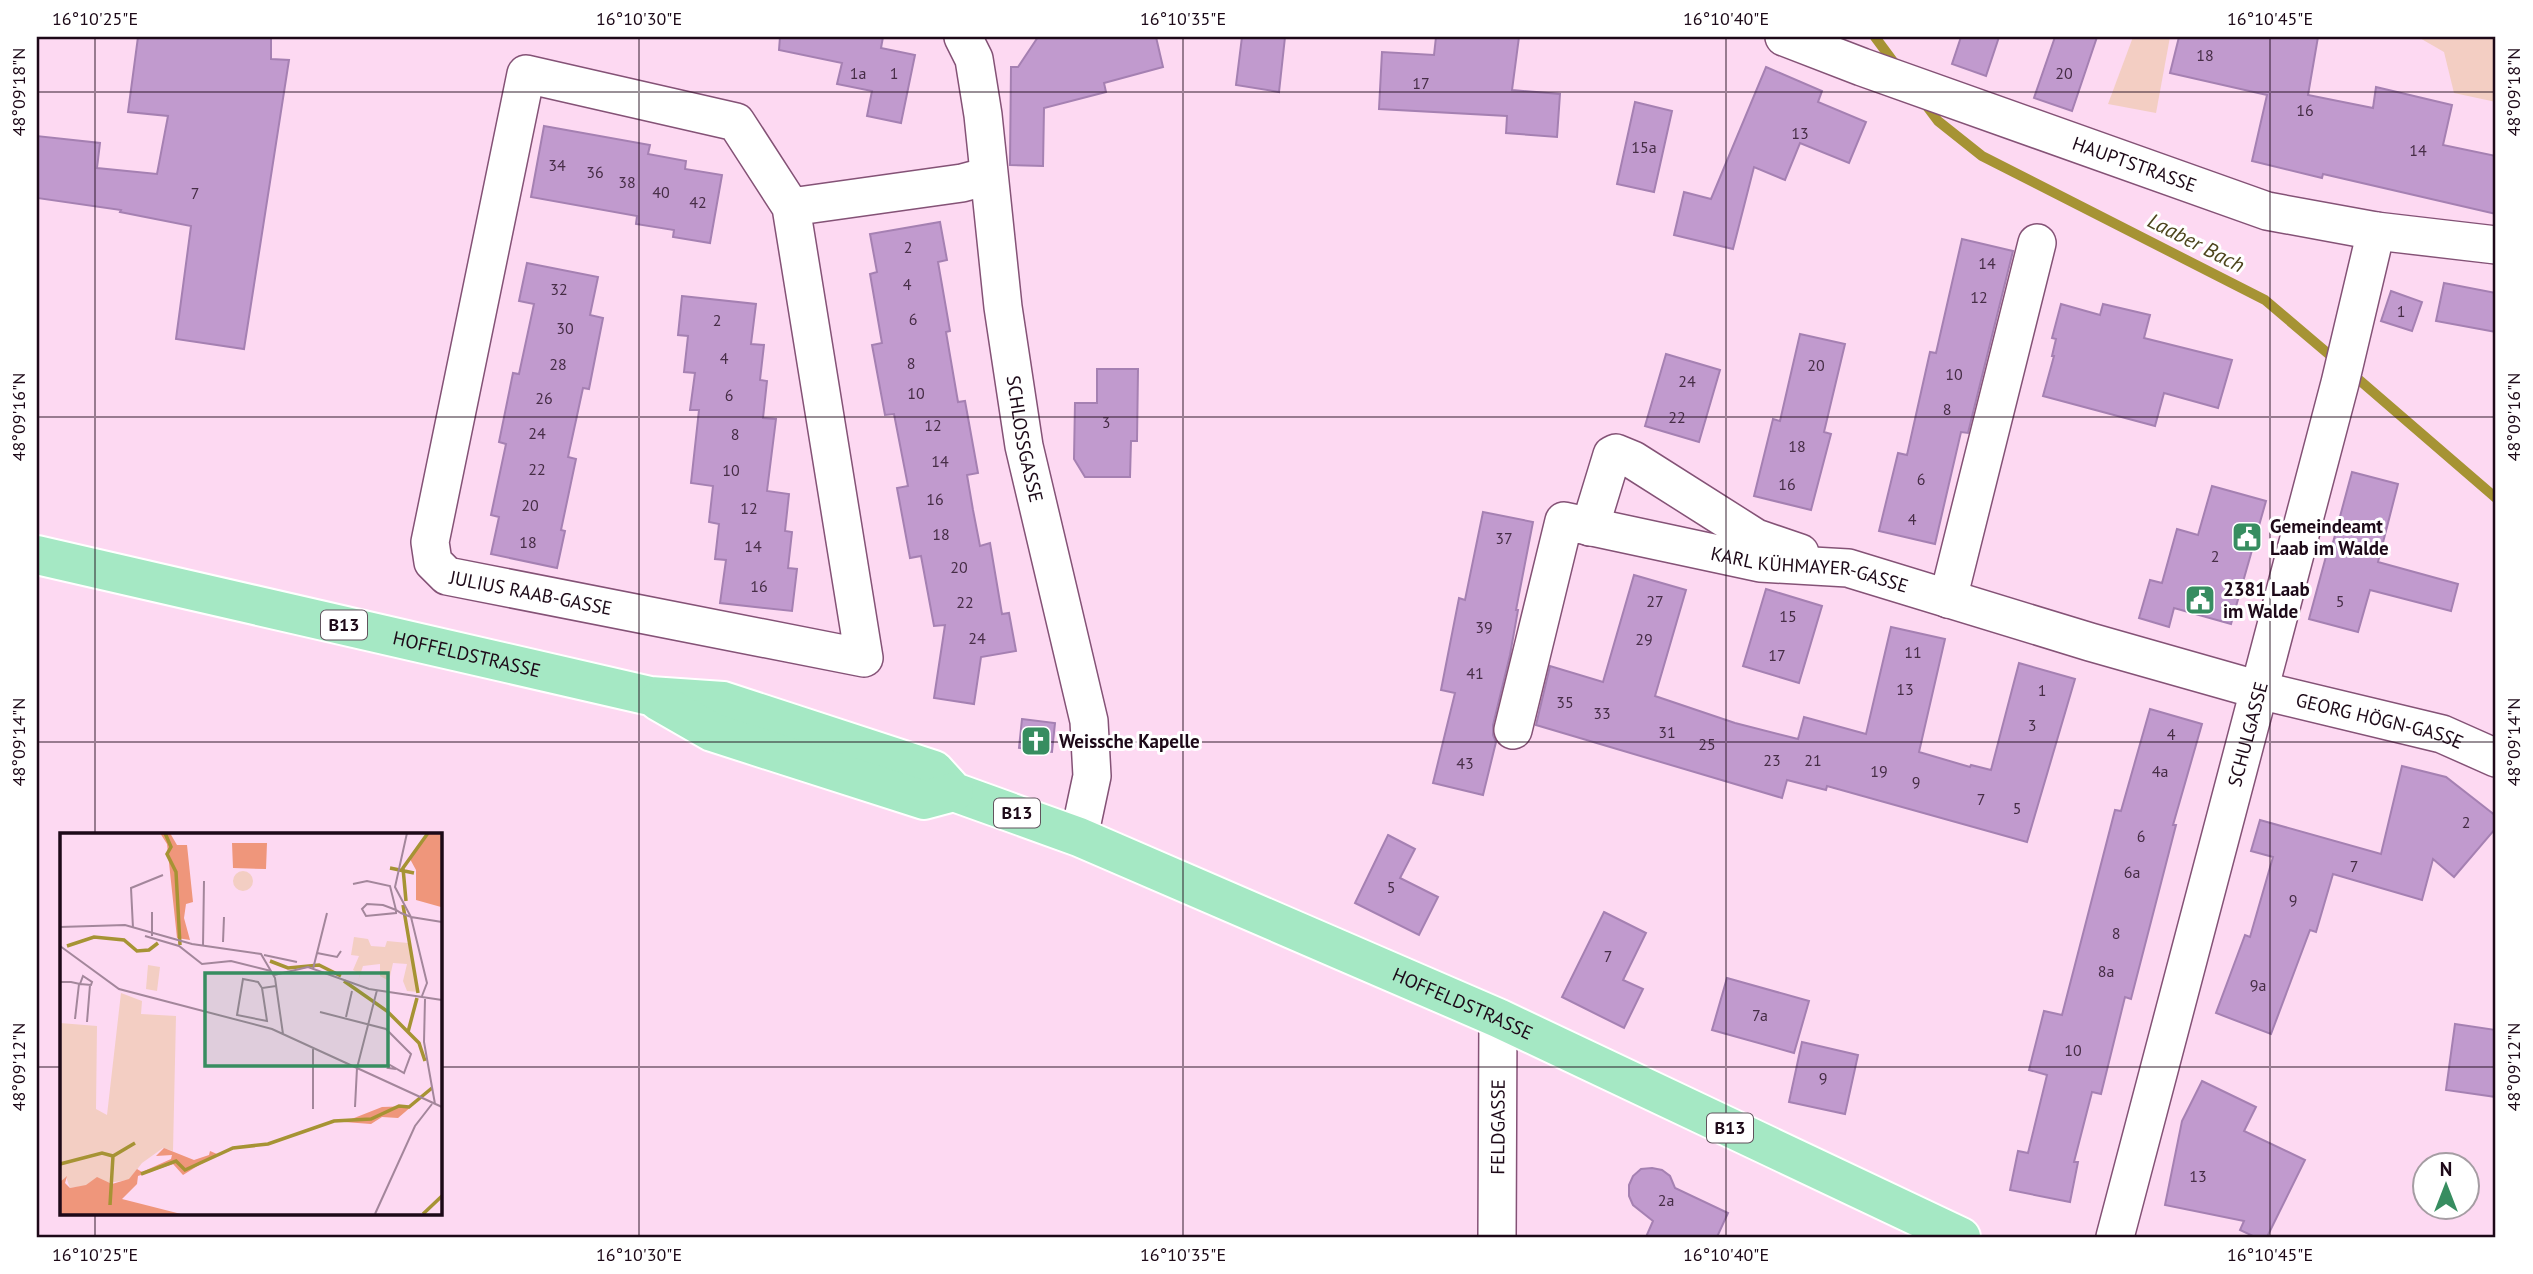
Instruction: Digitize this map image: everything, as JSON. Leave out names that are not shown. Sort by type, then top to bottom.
[{"type":"main road","name":"HOFFELDSTRASSE","points":[[37,555],[650,696],[712,732],[924,800],[954,792],[998,806],[1079,837],[1498,1018],[1961,1237]]},
{"type":"street","name":"SCHLOSSGASSE","points":[[964,37],[974,59],[978,84],[1003,307],[1024,446],[1089,721],[1091,776],[1079,837]]},
{"type":"street","name":"HAUPTSTRASSE","points":[[1784,37],[2267,211],[2376,231],[2496,245]]},
{"type":"street","name":"JULIUS RAAB-GASSE","points":[[526,74],[736,122],[791,206],[864,658],[447,576],[433,562],[430,542],[526,74]]},
{"type":"street","points":[[791,206],[962,183],[988,176]]},
{"type":"street","name":"SCHULGASSE","points":[[2115,1237],[2340,383],[2376,231]]},
{"type":"street","points":[[1948,599],[2037,243]]},
{"type":"street","points":[[1590,527],[1612,455],[1616,453],[1633,460],[1756,538],[1848,568]]},
{"type":"street","name":"KARL KÜHMAYER-GASSE","points":[[1514,730],[1564,521],[1760,563],[1848,568],[2259,690]]},
{"type":"street","name":"GEORG HÖGN-GASSE","points":[[2259,690],[2442,734],[2496,758]]},
{"type":"street","name":"FELDGASSE","points":[[1497,1237],[1498,1018]]},
{"type":"shaded area","points":[[2133,37],[2170,37],[2156,113],[2108,104]]},
{"type":"shaded area","points":[[2418,37],[2496,37],[2496,102],[2454,93],[2444,52]]},
{"type":"building","points":[[138,37],[271,37],[271,59],[289,60],[244,349],[176,339],[191,226],[120,212],[121,210],[37,198],[37,136],[100,143],[97,168],[157,174],[168,116],[128,112]]},
{"type":"building","points":[[780,37],[883,37],[881,48],[915,55],[901,123],[867,116],[872,91],[837,84],[842,63],[779,50]]},
{"type":"building","points":[[1038,37],[1156,37],[1163,67],[1104,83],[1106,92],[1044,108],[1043,166],[1010,165],[1011,67],[1018,67]]},
{"type":"building","points":[[1242,37],[1285,37],[1279,92],[1236,85]]},
{"type":"building","points":[[1436,37],[1519,37],[1512,90],[1560,94],[1557,137],[1506,133],[1507,116],[1379,109],[1382,52],[1434,55]]},
{"type":"building","points":[[1961,37],[1999,37],[1986,76],[1952,64]]},
{"type":"building","points":[[2055,37],[2097,37],[2072,111],[2034,98]]},
{"type":"building","points":[[2179,37],[2318,37],[2308,95],[2373,108],[2376,87],[2452,105],[2443,145],[2496,156],[2496,214],[2323,174],[2322,178],[2252,161],[2267,95],[2170,73]]},
{"type":"building","points":[[1766,67],[1822,91],[1818,102],[1866,122],[1849,163],[1800,143],[1785,180],[1754,167],[1733,249],[1674,235],[1684,192],[1711,199]]},
{"type":"building","points":[[1635,102],[1672,111],[1654,192],[1617,184]]},
{"type":"building","points":[[544,126],[650,145],[648,154],[686,161],[685,169],[722,175],[710,243],[673,237],[674,230],[636,224],[637,216],[531,197]]},
{"type":"building","points":[[940,222],[947,260],[938,262],[950,331],[946,332],[958,402],[965,401],[978,473],[967,475],[973,510],[980,546],[990,543],[1002,614],[1009,613],[1016,651],[981,657],[974,704],[934,698],[945,625],[934,626],[921,556],[910,558],[897,488],[908,486],[894,414],[885,415],[872,345],[882,343],[870,274],[877,272],[870,234]]},
{"type":"building","points":[[1962,239],[2013,251],[1968,433],[1961,432],[1935,544],[1879,531],[1898,453],[1907,455],[1930,352],[1936,353]]},
{"type":"building","points":[[527,263],[598,277],[590,315],[603,318],[589,389],[583,388],[568,457],[576,459],[561,530],[565,531],[557,568],[491,554],[499,517],[491,515],[506,444],[499,442],[513,373],[519,374],[534,304],[519,301]]},
{"type":"building","points":[[2444,283],[2496,293],[2496,332],[2436,321]]},
{"type":"building","points":[[2391,291],[2422,302],[2412,331],[2381,321]]},
{"type":"building","points":[[682,296],[756,304],[751,344],[764,345],[760,380],[767,381],[763,418],[776,419],[767,491],[789,494],[785,531],[792,532],[788,568],[797,569],[792,611],[720,603],[726,560],[715,559],[719,524],[709,522],[713,486],[691,483],[699,410],[690,410],[695,373],[684,372],[688,336],[678,335]]},
{"type":"building","points":[[2061,304],[2100,315],[2103,304],[2150,315],[2144,338],[2232,360],[2218,408],[2164,393],[2155,426],[2043,396],[2054,356],[2056,339],[2052,338]]},
{"type":"building","points":[[1800,334],[1845,344],[1824,432],[1831,434],[1811,510],[1754,496],[1773,419],[1780,421]]},
{"type":"building","points":[[1666,354],[1720,370],[1699,442],[1645,426]]},
{"type":"building","points":[[1097,369],[1138,369],[1137,441],[1131,441],[1130,477],[1085,477],[1074,459],[1075,403],[1097,403]]},
{"type":"building","points":[[2352,472],[2398,484],[2378,562],[2458,584],[2451,611],[2370,590],[2358,632],[2309,619]]},
{"type":"building","points":[[2212,486],[2266,501],[2231,624],[2174,608],[2169,627],[2139,618],[2150,580],[2162,583],[2177,529],[2198,535]]},
{"type":"building","points":[[1483,512],[1533,522],[1510,655],[1493,725],[1496,742],[1483,795],[1433,783],[1455,693],[1441,690],[1459,598],[1465,600]]},
{"type":"building","points":[[1634,575],[1686,590],[1655,696],[1735,723],[1798,739],[1804,717],[1866,734],[1891,627],[1945,639],[1919,752],[1970,767],[1971,765],[1991,770],[2019,663],[2075,679],[2027,842],[1827,786],[1826,790],[1787,780],[1782,798],[1536,725],[1550,666],[1603,682]]},
{"type":"building","points":[[1766,589],[1822,606],[1799,683],[1743,666]]},
{"type":"building","points":[[2150,709],[2202,724],[2173,825],[2176,825],[2131,999],[2125,997],[2101,1094],[2092,1092],[2074,1162],[2078,1162],[2070,1202],[2010,1190],[2018,1151],[2028,1153],[2047,1075],[2029,1070],[2044,1011],[2062,1015],[2115,810],[2121,811]]},
{"type":"building","name":"Weissche Kapelle","points":[[1022,719],[1055,723],[1052,752],[1019,748]]},
{"type":"building","points":[[2402,766],[2446,777],[2496,816],[2496,828],[2454,877],[2433,859],[2422,900],[2333,874],[2316,932],[2310,930],[2271,1034],[2216,1013],[2245,935],[2250,937],[2273,857],[2251,851],[2260,820],[2381,854]]},
{"type":"building","points":[[1388,835],[1415,849],[1400,878],[1438,897],[1419,935],[1355,903]]},
{"type":"building","points":[[1604,912],[1646,933],[1623,980],[1643,989],[1624,1028],[1562,997]]},
{"type":"building","points":[[1727,978],[1809,1001],[1794,1053],[1712,1030]]},
{"type":"building","points":[[2455,1024],[2496,1030],[2496,1097],[2446,1090]]},
{"type":"building","points":[[1802,1042],[1858,1055],[1845,1114],[1789,1102]]},
{"type":"building","points":[[2202,1081],[2256,1107],[2244,1131],[2305,1160],[2267,1237],[2255,1237],[2240,1230],[2244,1221],[2165,1205],[2182,1121]]},
{"type":"building","points":[[1641,1169],[1662,1170],[1670,1176],[1675,1188],[1728,1213],[1717,1237],[1646,1237],[1653,1221],[1633,1205],[1629,1196],[1629,1185],[1633,1176]]},
{"type":"waterway","name":"Laaber Bach","points":[[1875,37],[1898,68]]},
{"type":"waterway","name":"Laaber Bach","points":[[1923,101],[1938,121],[1982,156],[2265,300],[2338,362]]},
{"type":"waterway","name":"Laaber Bach","points":[[2350,372],[2496,498]]},
{"type":"place","name":"Gemeindeamt Laab im Walde","points":[[2247,537]]},
{"type":"place","name":"2381 Laab im Walde","points":[[2200,600]]},
{"type":"place","name":"Weissche Kapelle","points":[[1036,741]]}]
